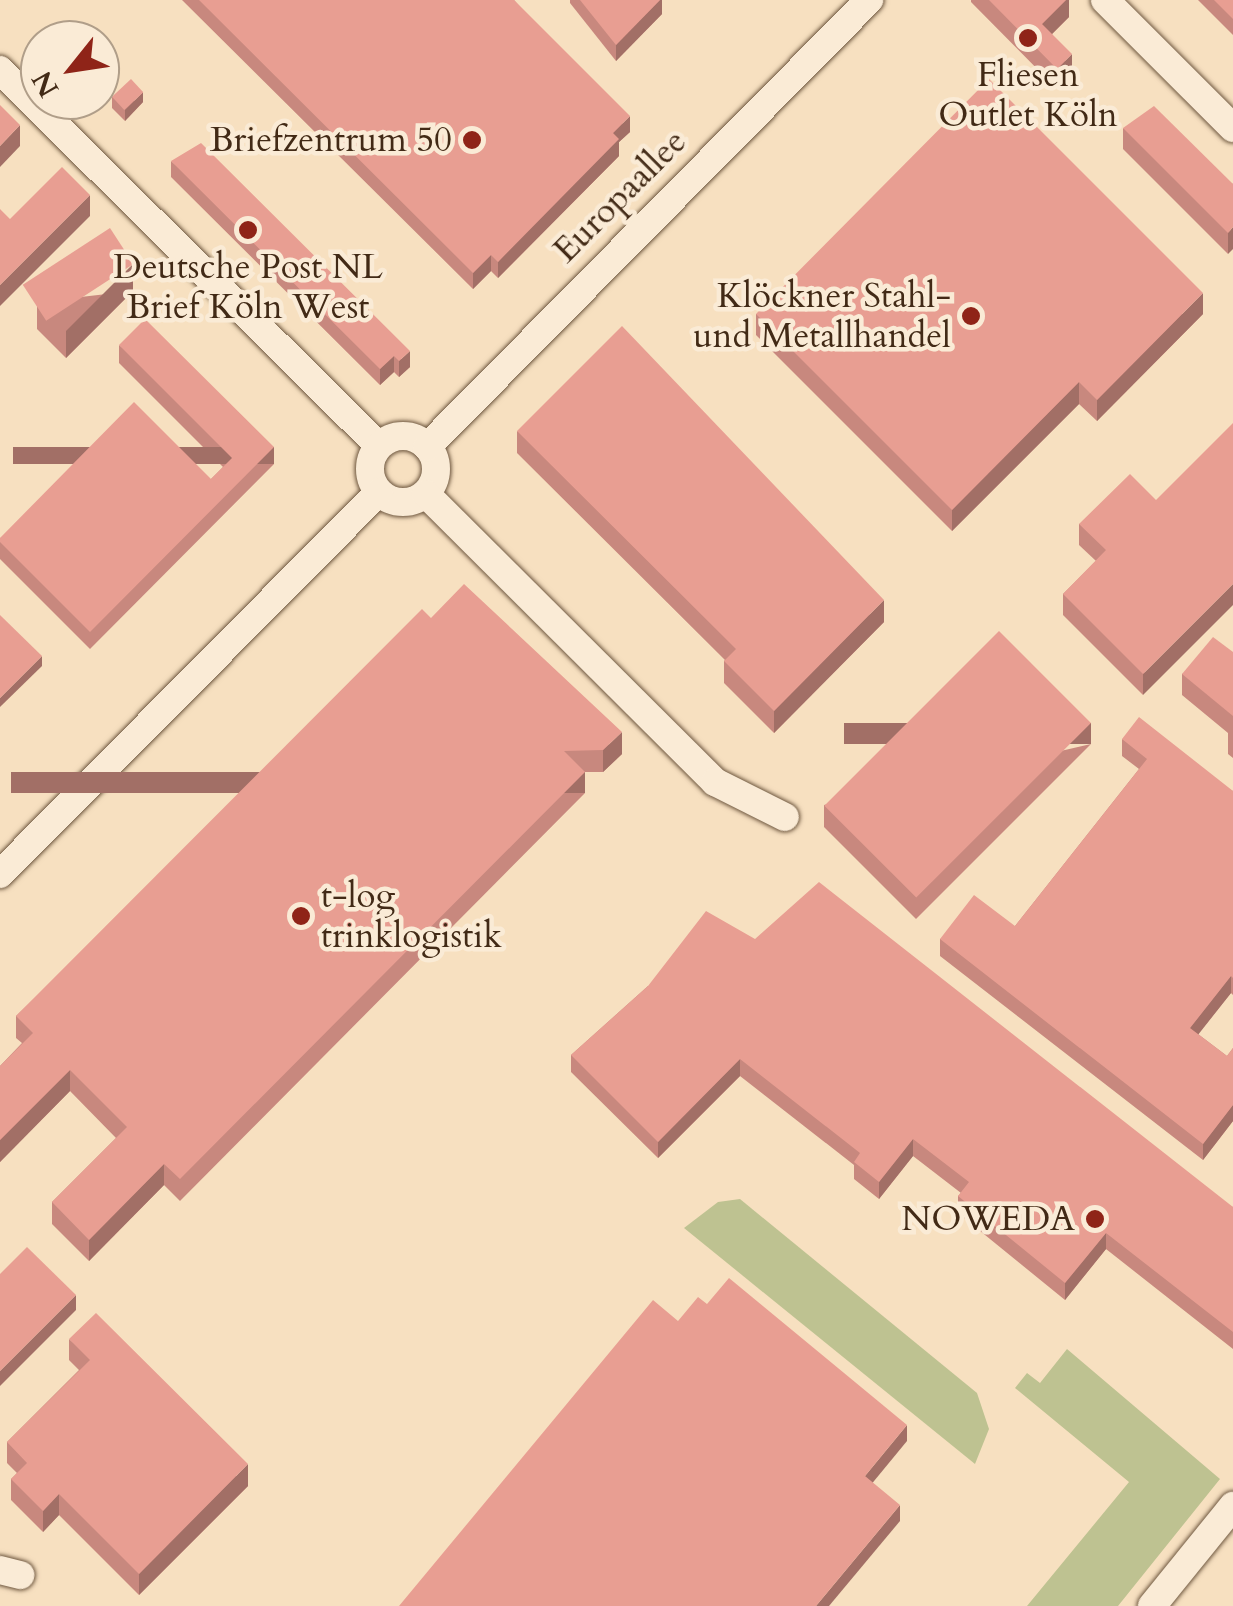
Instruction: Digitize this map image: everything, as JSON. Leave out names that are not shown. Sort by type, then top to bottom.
[{"type":"street","name":"Europaallee","points":[[427,446],[869,0]]},
{"type":"street","points":[[1105,0],[1233,128]]},
{"type":"street","points":[[0,70],[379,446]]},
{"type":"street","points":[[402,436],[427,446],[436,468],[426,494],[402,502],[380,492],[370,470],[379,446],[402,436]]},
{"type":"street","points":[[0,874],[380,492]]},
{"type":"street","points":[[426,494],[714,782],[785,817]]},
{"type":"street","points":[[1152,1606],[1233,1506]]},
{"type":"green space","points":[[740,1199],[977,1393],[989,1429],[975,1464],[684,1228],[718,1202]]},
{"type":"green space","points":[[1067,1349],[1220,1479],[1118,1606],[1027,1606],[1129,1482],[1015,1388],[1027,1373],[1040,1383]]},
{"type":"building","name":"Briefzentrum 50","points":[[199,0],[514,0],[630,116],[613,133],[619,139],[498,262],[491,255],[473,273]]},
{"type":"building","points":[[580,0],[660,0],[616,45]]},
{"type":"building","points":[[989,0],[1066,0],[1042,24],[1072,54],[1057,69]]},
{"type":"building","points":[[1214,0],[1233,0],[1233,19]]},
{"type":"building","points":[[131,79],[143,92],[124,110],[120,105],[120,89]]},
{"type":"building","name":"Klöckner Stahl- und Metallhandel","points":[[989,79],[1203,293],[1097,400],[1079,382],[952,510],[756,314]]},
{"type":"building","points":[[0,105],[20,125],[0,146]]},
{"type":"building","points":[[1154,106],[1233,184],[1233,227],[1228,233],[1123,128]]},
{"type":"building","name":"Deutsche Post NL Brief Köln West","points":[[201,143],[410,351],[399,361],[394,356],[380,369],[171,161]]},
{"type":"building","points":[[62,167],[90,195],[0,285],[0,209],[10,219]]},
{"type":"building","points":[[110,228],[133,264],[46,321],[23,285]]},
{"type":"building","points":[[145,319],[274,447],[90,632],[0,538],[134,402],[211,479],[232,458],[119,345]]},
{"type":"building","points":[[622,326],[884,600],[774,711],[724,661],[736,649],[517,431]]},
{"type":"building","points":[[1233,423],[1233,584],[1143,674],[1063,594],[1106,550],[1079,524],[1130,474],[1156,500]]},
{"type":"building","name":"t-log trinklogistik","points":[[464,584],[622,732],[603,750],[564,751],[585,772],[180,1179],[164,1164],[89,1240],[52,1202],[127,1127],[70,1070],[0,1140],[0,1066],[33,1033],[16,1016],[422,609],[431,618]]},
{"type":"building","points":[[0,615],[42,656],[0,698]]},
{"type":"building","points":[[999,631],[1091,723],[916,898],[824,806]]},
{"type":"building","points":[[1213,637],[1233,652],[1233,716],[1182,674]]},
{"type":"building","points":[[1139,717],[1233,791],[1233,978],[1190,1028],[1227,1056],[1233,1048],[1233,1105],[1203,1144],[940,939],[974,895],[1015,926],[1147,759],[1122,739]]},
{"type":"building","points":[[819,882],[1233,1207],[1233,1332],[1106,1233],[1065,1283],[958,1196],[969,1182],[913,1139],[879,1182],[854,1162],[860,1153],[740,1059],[658,1142],[571,1055],[648,986],[706,911],[755,939]]},
{"type":"building","points":[[27,1247],[76,1295],[0,1371],[0,1274]]},
{"type":"building","points":[[729,1278],[907,1425],[865,1476],[900,1505],[816,1606],[399,1606],[653,1300],[678,1321],[698,1297],[707,1304]]},
{"type":"building","points":[[96,1313],[248,1464],[139,1574],[59,1494],[43,1511],[11,1479],[27,1463],[7,1442],[90,1360],[69,1339]]},
{"type":"place","name":"Fliesen Outlet Köln","points":[[1028,38]]},
{"type":"place","name":"Briefzentrum 50","points":[[472,140]]},
{"type":"place","name":"Deutsche Post NL Brief Köln West","points":[[248,230]]},
{"type":"place","name":"Klöckner Stahl- und Metallhandel","points":[[971,316]]},
{"type":"place","name":"t-log trinklogistik","points":[[301,916]]},
{"type":"place","name":"NOWEDA","points":[[1095,1219]]}]
